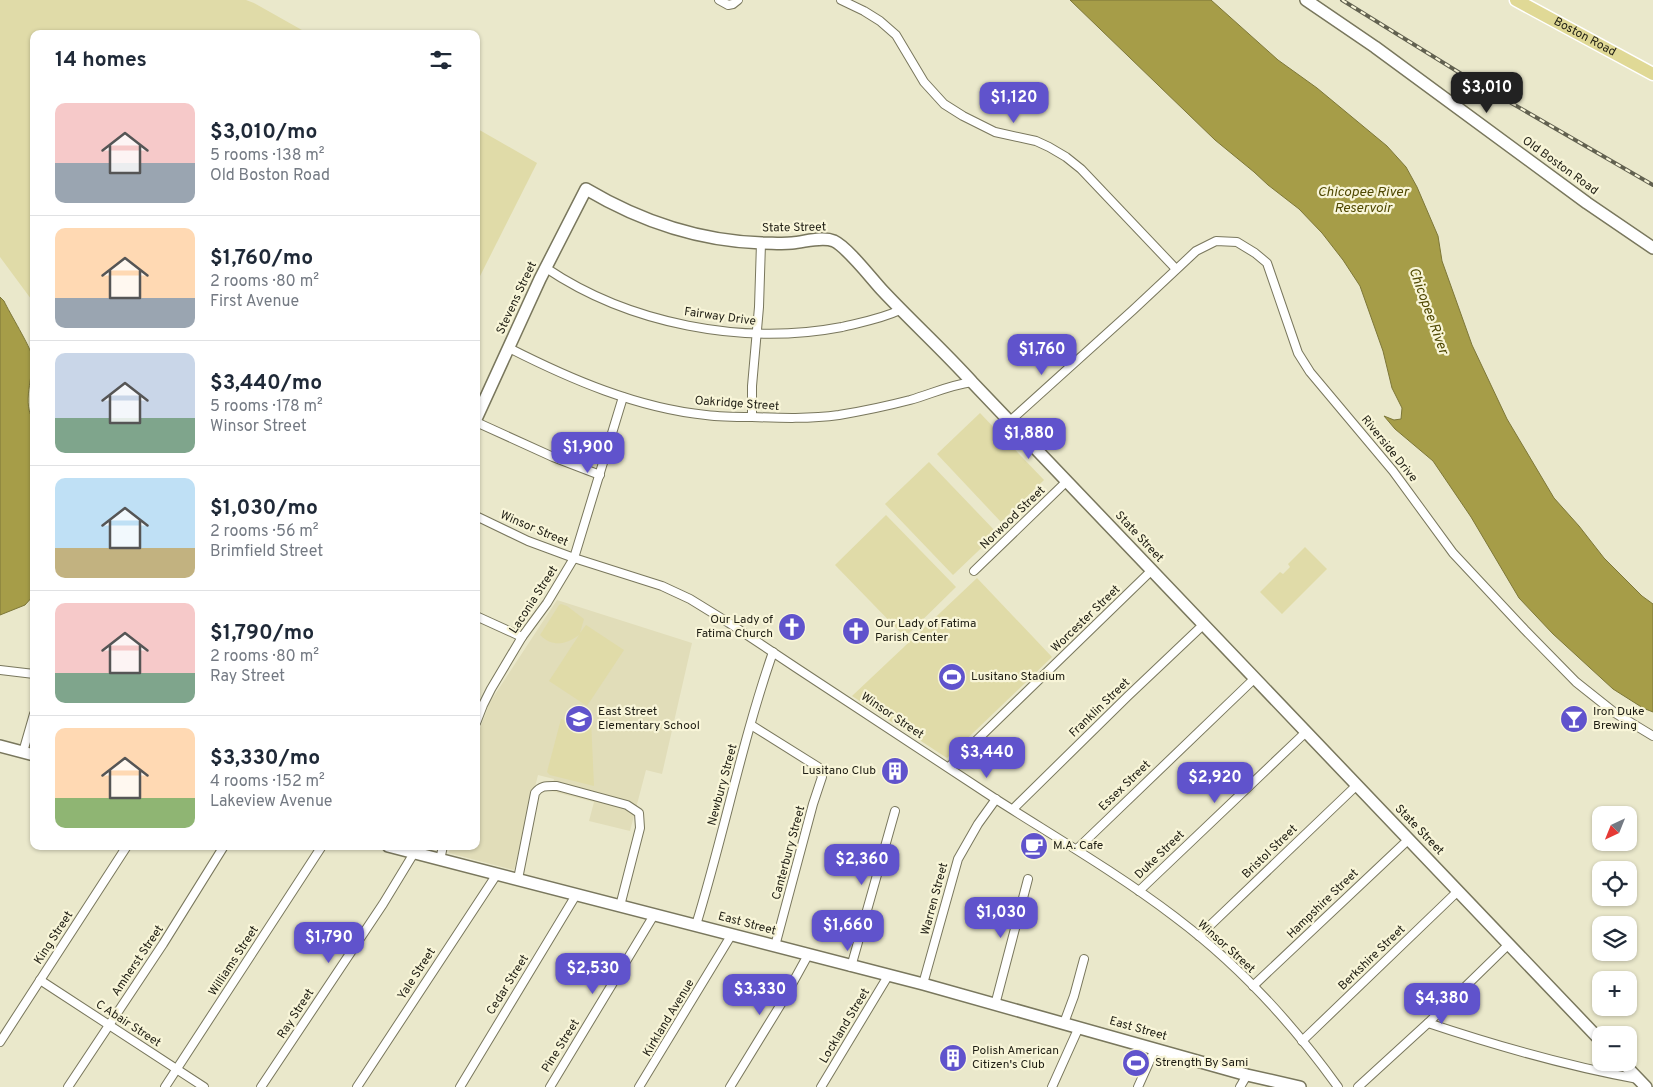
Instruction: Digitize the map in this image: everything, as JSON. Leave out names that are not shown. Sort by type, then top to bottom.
[{"type":"main road","name":"Boston Road","points":[[1516,0],[1653,74]]},
{"type":"street","points":[[719,0],[728,5],[738,0]]},
{"type":"street","points":[[841,0],[864,10],[896,35],[924,82],[944,104],[995,132],[1036,141],[1049,147],[1081,169],[1176,269]]},
{"type":"street","name":"Old Boston Road","points":[[1306,0],[1653,248]]},
{"type":"street","name":"State Street","points":[[586,190],[621,209],[664,226],[700,235],[761,243],[827,240],[834,241],[849,253],[900,310],[945,352],[1592,1031]]},
{"type":"street","name":"Stevens Street","points":[[480,412],[546,268],[586,190]]},
{"type":"street","name":"Riverside Drive","points":[[1010,421],[1196,251],[1216,242],[1238,242],[1266,263],[1298,353],[1310,372],[1393,471],[1453,553],[1576,682],[1615,713],[1653,736]]},
{"type":"street","points":[[752,417],[752,386],[757,334],[761,243]]},
{"type":"street","name":"Fairway Drive","points":[[546,268],[569,283],[627,309],[666,320],[710,329],[757,334],[795,333],[828,329],[884,318],[900,310]]},
{"type":"street","name":"Oakridge Street","points":[[509,348],[561,373],[623,397],[662,408],[705,415],[785,419],[839,415],[886,406],[956,384],[972,382]]},
{"type":"street","name":"Laconia Street","points":[[480,713],[491,689],[522,637],[547,604],[574,558],[623,397]]},
{"type":"street","points":[[480,423],[553,458],[600,475]]},
{"type":"street","name":"Norwood Street","points":[[974,571],[1067,481]]},
{"type":"street","name":"Winsor Street","points":[[480,518],[528,541],[676,592],[729,623],[996,799],[1077,849],[1177,918],[1222,956],[1281,1015],[1338,1087]]},
{"type":"street","name":"Worcester Street","points":[[949,767],[1152,570]]},
{"type":"street","points":[[480,618],[522,637]]},
{"type":"street","name":"Franklin Street","points":[[1013,808],[1204,624]]},
{"type":"street","name":"Newbury Street","points":[[696,925],[711,877],[759,693],[773,652]]},
{"type":"street","points":[[0,670],[30,674]]},
{"type":"street","name":"Essex Street","points":[[1077,849],[1255,678]]},
{"type":"street","name":"Canterbury Street","points":[[751,725],[818,767],[822,777],[775,946]]},
{"type":"street","name":"Duke Street","points":[[1138,891],[1306,732]]},
{"type":"street","points":[[0,746],[28,753],[30,740]]},
{"type":"street","name":"Bristol Street","points":[[1199,936],[1357,785]]},
{"type":"street","points":[[518,879],[535,793],[539,787],[557,786],[627,805],[639,813],[640,828],[620,906]]},
{"type":"street","name":"Warren Street","points":[[923,984],[958,859],[978,824],[996,799]]},
{"type":"street","points":[[851,967],[895,811]]},
{"type":"street","name":"Hampshire Street","points":[[1253,986],[1409,839]]},
{"type":"street","name":"King Street","points":[[0,1042],[125,850]]},
{"type":"street","name":"Amherst Street","points":[[68,1087],[163,944],[222,850]]},
{"type":"street","name":"Williams Street","points":[[165,1087],[319,850]]},
{"type":"street","name":"East Street","points":[[403,850],[923,984],[1155,1049],[1300,1087]]},
{"type":"street","points":[[440,860],[442,850]]},
{"type":"street","name":"Ray Street","points":[[262,1087],[383,904],[414,853]]},
{"type":"street","name":"Yale Street","points":[[357,1087],[497,874]]},
{"type":"street","points":[[995,1005],[1028,879]]},
{"type":"street","name":"Berkshire Street","points":[[1302,1042],[1458,892]]},
{"type":"street","name":"Cedar Street","points":[[460,1087],[576,895]]},
{"type":"street","name":"Pine Street","points":[[550,1087],[654,914]]},
{"type":"street","name":"Kirkland Avenue","points":[[639,1087],[732,934]]},
{"type":"street","points":[[1358,1087],[1428,1023],[1509,944]]},
{"type":"street","points":[[730,1087],[808,955]]},
{"type":"street","points":[[1064,1023],[1084,958]]},
{"type":"street","name":"Lockland Street","points":[[821,1087],[888,976]]},
{"type":"street","name":"C Abair Street","points":[[40,980],[204,1087]]},
{"type":"street","points":[[1428,1023],[1537,1057],[1642,1083]]},
{"type":"street","points":[[1052,1087],[1079,1027]]},
{"type":"street","points":[[1138,1087],[1155,1049]]},
{"type":"street","points":[[1631,1071],[1642,1083]]},
{"type":"street","points":[[1240,1087],[1247,1074]]},
{"type":"shaded area","points":[[0,0],[246,0],[302,30],[30,30],[30,298],[0,257]]},
{"type":"shaded area","points":[[480,130],[537,163],[480,276]]},
{"type":"shaded area","points":[[980,413],[1044,480],[1001,522],[937,454]]},
{"type":"shaded area","points":[[929,462],[997,533],[953,575],[885,504]]},
{"type":"shaded area","points":[[886,515],[956,587],[905,637],[835,565]]},
{"type":"shaded area","points":[[1305,547],[1327,569],[1282,614],[1260,592],[1280,572],[1283,574],[1290,567],[1288,564]]},
{"type":"shaded area","name":"Lusitano Stadium","points":[[977,578],[1052,657],[947,758],[852,696]]},
{"type":"shaded area","name":"East Street Elementary School","points":[[557,600],[692,643],[662,774],[646,770],[630,831],[589,821],[594,802],[551,791],[554,779],[538,775],[514,870],[449,853],[449,850],[480,850],[480,728],[490,702]]},
{"type":"shaded area","points":[[561,604],[567,606],[584,619],[580,633],[586,625],[624,650],[587,706],[549,681],[579,635],[570,641],[555,643],[540,635]]},
{"type":"shaded area","points":[[578,716],[591,720],[594,786],[550,775],[547,772],[561,719],[575,724]]},
{"type":"water","name":"Chicopee River Reservoir","points":[[1070,0],[1211,0],[1278,60],[1317,88],[1387,146],[1406,167],[1417,187],[1438,236],[1442,261],[1472,345],[1507,419],[1554,498],[1604,558],[1642,596],[1653,604],[1653,712],[1643,708],[1613,689],[1553,634],[1519,598],[1471,517],[1433,461],[1395,429],[1384,416],[1394,420],[1401,419],[1402,408],[1392,388],[1383,351],[1360,286],[1322,233],[1299,209],[1215,140]]},
{"type":"water","points":[[0,297],[4,301],[30,351],[28,406],[30,414],[30,599],[25,605],[0,615]]},
{"type":"railway","points":[[1342,0],[1468,78],[1653,185]]},
{"type":"place","name":"Our Lady of Fatima Church","points":[[792,627]]},
{"type":"place","name":"Our Lady of Fatima Parish Center","points":[[856,631]]},
{"type":"place","name":"Lusitano Stadium","points":[[952,677]]},
{"type":"place","name":"East Street Elementary School","points":[[579,719]]},
{"type":"place","name":"Iron Duke Brewing","points":[[1574,719]]},
{"type":"place","name":"Lusitano Club","points":[[895,771]]},
{"type":"place","name":"M.A. Cafe","points":[[1034,846]]},
{"type":"place","name":"Polish American Citizen's Club","points":[[953,1058]]},
{"type":"place","name":"Strength By Sami","points":[[1136,1063]]},
{"type":"water label","name":"Chicopee River","points":[[1428,311]]}]
